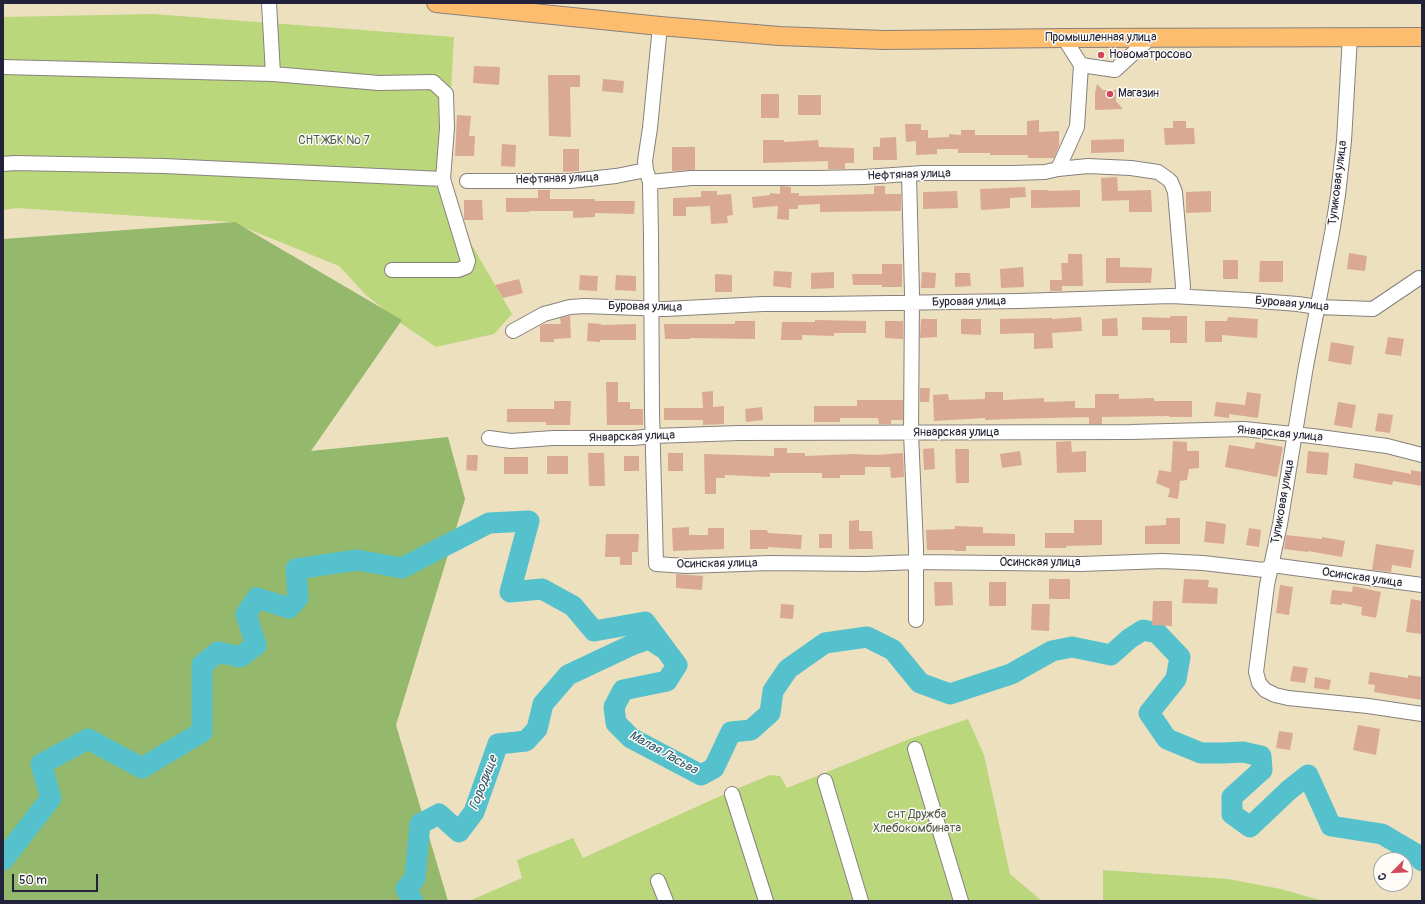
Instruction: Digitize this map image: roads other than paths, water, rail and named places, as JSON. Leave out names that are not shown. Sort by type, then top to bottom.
[{"type":"main road","name":"Промышленная улица","points":[[436,3],[660,26],[779,36],[884,40],[1350,36],[1422,37]]},
{"type":"street","points":[[270,3],[273,74]]},
{"type":"street","points":[[653,436],[652,308],[648,176],[645,161],[650,128],[660,26]]},
{"type":"street","name":"Тупиковая улица","points":[[1350,36],[1344,141],[1338,195],[1306,366],[1280,524],[1271,566],[1256,664],[1256,677],[1265,690],[1288,698],[1422,714]]},
{"type":"street","points":[[1058,169],[1077,127],[1081,65],[1064,38]]},
{"type":"street","points":[[1081,65],[1115,70],[1150,38]]},
{"type":"street","points":[[3,67],[273,74],[379,83],[433,82],[446,94],[447,128],[443,179],[468,262],[466,267],[458,270],[392,270]]},
{"type":"street","points":[[3,164],[164,166],[443,179]]},
{"type":"street","name":"Нефтяная улица","points":[[467,181],[570,181],[616,176],[691,178],[864,177],[909,174],[1045,172],[1088,166],[1131,168],[1158,172],[1166,176],[1172,182],[1175,192],[1183,286],[1182,296]]},
{"type":"street","points":[[909,174],[912,302],[911,433],[916,562],[916,620]]},
{"type":"street","name":"Буровая улица","points":[[513,331],[544,314],[570,307],[666,308],[763,304],[1026,301],[1182,296],[1298,304],[1317,307],[1372,309],[1419,278]]},
{"type":"street","name":"Январская улица","points":[[489,438],[511,441],[554,438],[620,438],[739,433],[1131,432],[1214,429],[1257,430],[1296,434],[1387,446],[1422,455]]},
{"type":"street","name":"Осинская улица","points":[[653,436],[656,564],[686,566],[916,562],[1081,564],[1163,561],[1215,564],[1264,570],[1271,566],[1279,566],[1422,585]]},
{"type":"street","points":[[915,749],[961,901]]},
{"type":"street","points":[[825,781],[861,901]]},
{"type":"street","points":[[732,794],[766,901]]},
{"type":"street","points":[[658,881],[666,901]]},
{"type":"waterway","name":"Малая Ласьва","points":[[3,860],[51,798],[41,764],[88,739],[142,768],[202,732],[202,665],[218,652],[240,657],[256,645],[246,614],[257,598],[289,608],[298,598],[296,569],[357,560],[402,568],[489,523],[529,521],[510,592],[542,589],[573,606],[594,631],[645,622],[677,665],[667,681],[623,690],[614,707],[616,723],[631,738],[701,775],[714,768],[731,732],[751,730],[770,713],[773,691],[788,669],[825,643],[867,637],[893,650],[920,683],[950,694],[1011,674],[1052,651],[1072,647],[1111,655],[1129,639],[1143,630],[1157,633],[1180,657],[1176,679],[1149,713],[1167,739],[1201,753],[1243,752],[1261,756],[1262,770],[1232,797],[1232,814],[1250,827],[1289,790],[1308,775],[1331,826],[1382,834],[1416,854],[1422,861]]},
{"type":"waterway","name":"Городище","points":[[413,901],[406,889],[415,878],[420,824],[439,814],[459,832],[474,812],[498,744],[526,741],[537,729],[543,704],[568,675],[634,644],[649,639],[666,650]]},
{"type":"place","name":"Новоматросово","points":[[1101,55]]},
{"type":"place","name":"Магазин","points":[[1110,94]]},
{"type":"park label","name":"СНТ ЖБК № 7","points":[[334,141]]},
{"type":"park label","name":"снт Дружба Хлебокомбината","points":[[917,822]]}]
